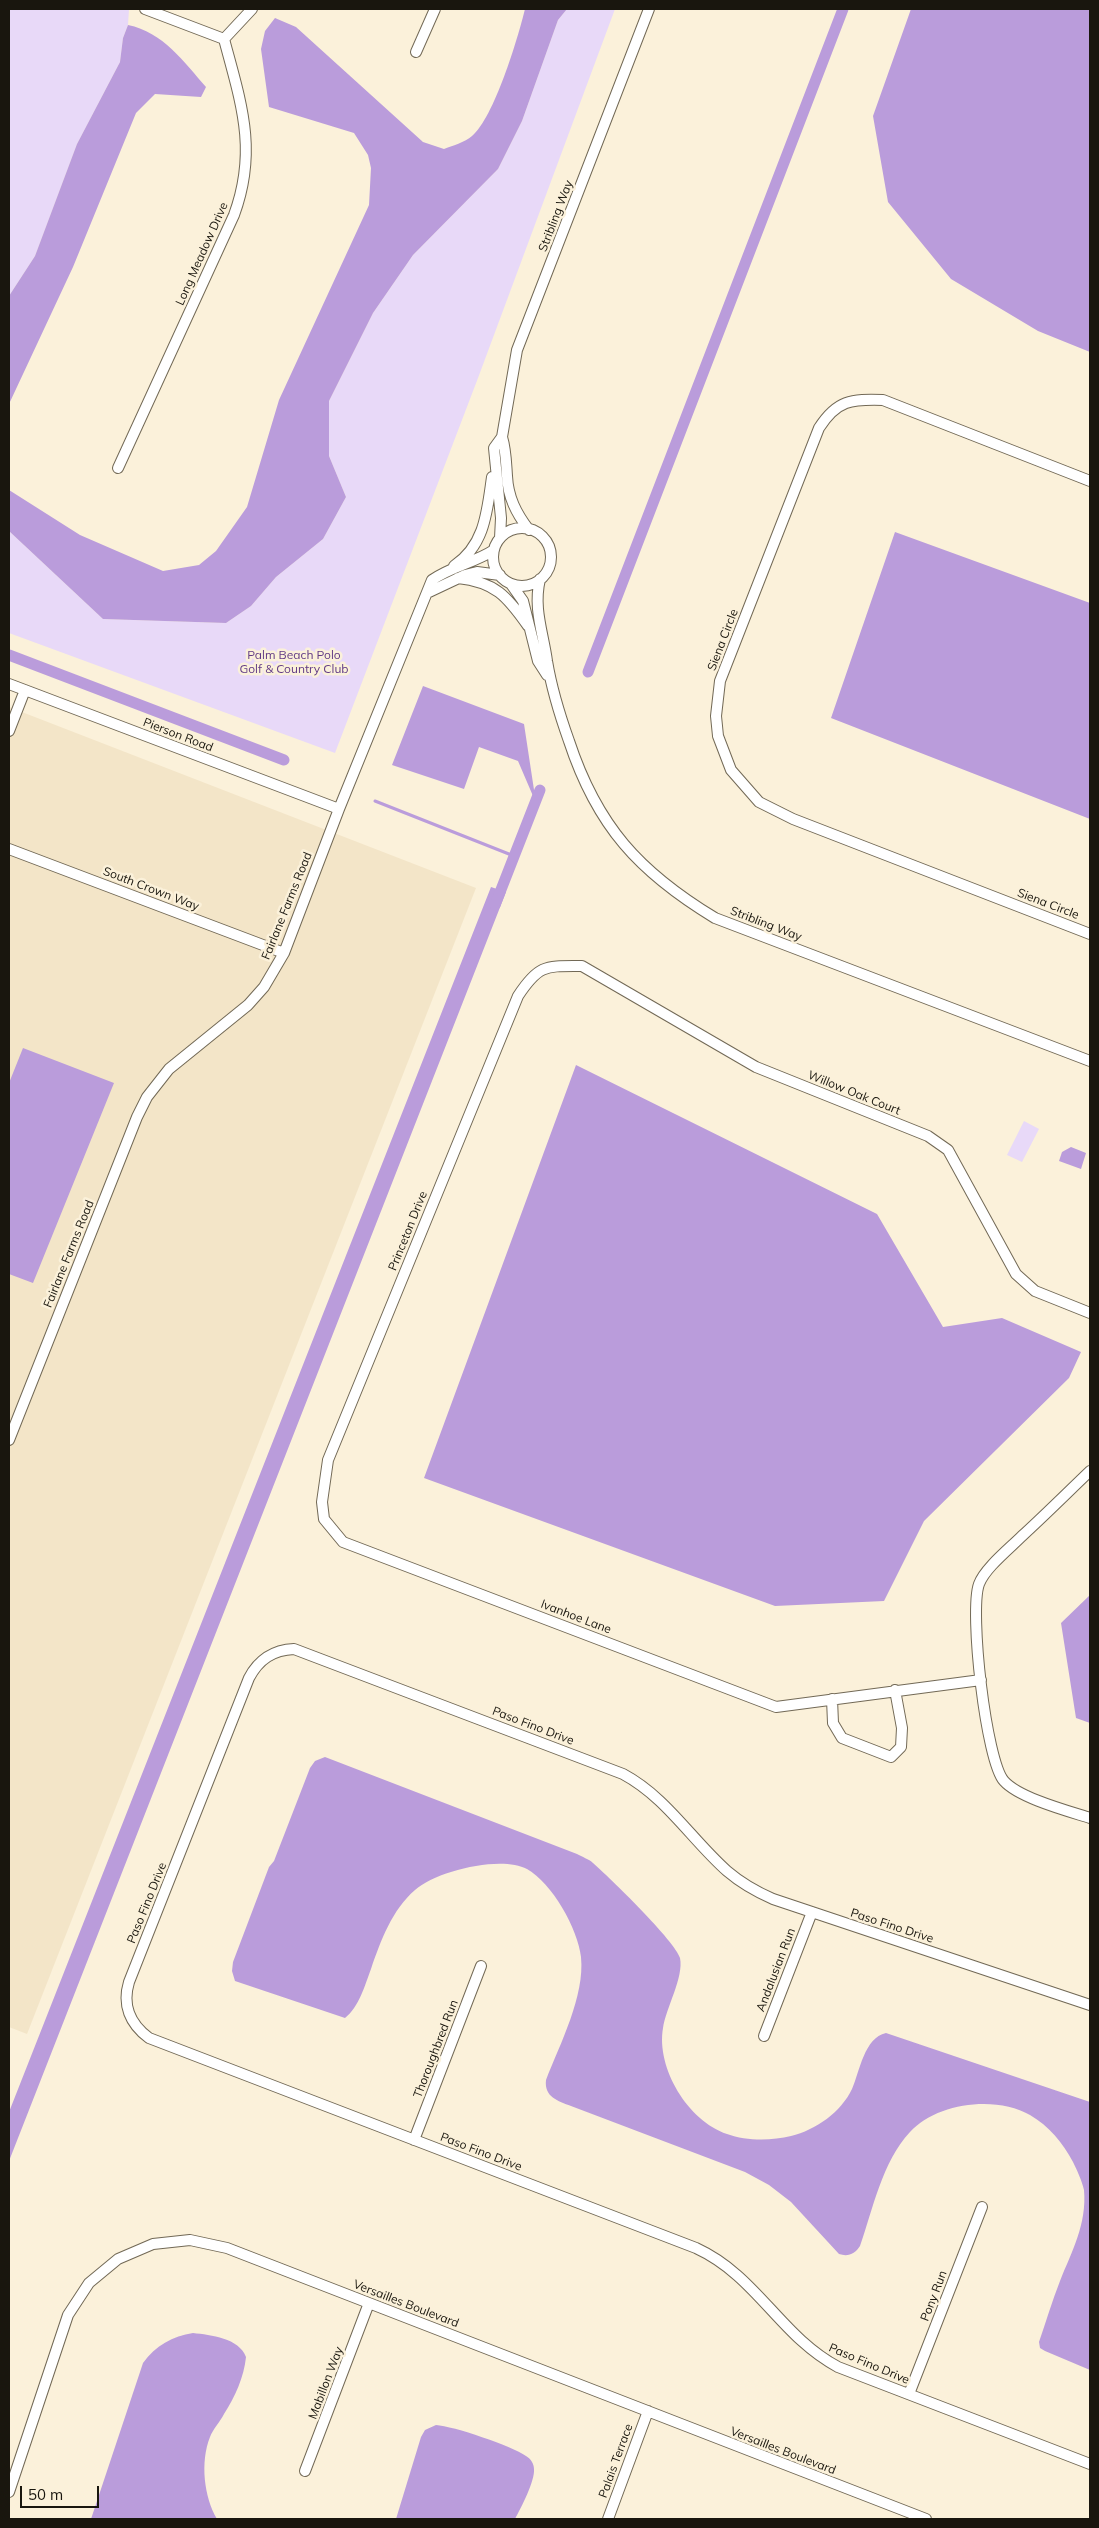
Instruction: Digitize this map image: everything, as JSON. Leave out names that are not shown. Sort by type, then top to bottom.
[{"type":"street","points":[[145,9],[224,39],[252,9]]},
{"type":"street","name":"Stribling Way","points":[[500,538],[501,518],[494,448],[502,437],[517,350],[649,9]]},
{"type":"street","points":[[416,52],[432,10]]},
{"type":"street","name":"Long Meadow Drive","points":[[118,468],[234,215],[244,185],[247,162],[246,123],[224,39]]},
{"type":"street","name":"Siena Circle","points":[[1090,480],[882,400],[854,399],[829,412],[818,428],[720,681],[716,716],[718,736],[731,770],[759,802],[793,819],[1090,934]]},
{"type":"street","name":"Stribling Way","points":[[502,437],[506,450],[510,498],[514,509],[529,530]]},
{"type":"street","points":[[450,568],[468,555],[484,528],[494,457]]},
{"type":"street","points":[[515,529],[529,530],[546,541],[550,554],[548,568],[540,579],[528,585],[511,584],[500,576],[495,567],[494,550],[500,538],[515,529]]},
{"type":"street","name":"Fairlane Farms Road","points":[[9,1440],[137,1117],[147,1098],[169,1069],[248,1005],[273,974],[284,953],[339,809],[421,606],[429,592],[432,580],[450,568],[469,564],[494,550]]},
{"type":"street","points":[[429,592],[458,578],[477,572],[500,576]]},
{"type":"street","points":[[458,578],[477,580],[500,592],[531,630]]},
{"type":"street","name":"Stribling Way","points":[[540,579],[537,613],[551,691],[579,772],[598,810],[622,843],[651,873],[682,898],[715,918],[1090,1061]]},
{"type":"street","name":"Stribling Way","points":[[511,584],[523,601],[538,661],[549,678]]},
{"type":"street","name":"Pierson Road","points":[[9,684],[339,809]]},
{"type":"street","points":[[9,731],[25,690]]},
{"type":"street","name":"South Crown Way","points":[[9,849],[284,953]]},
{"type":"street","name":"Willow Oak Court","points":[[548,966],[582,966],[756,1067],[928,1136],[948,1150],[1016,1274],[1035,1291],[1090,1313]]},
{"type":"street","name":"Princeton Drive","points":[[324,1519],[322,1502],[331,1451],[518,996],[530,977],[548,966]]},
{"type":"street","points":[[1090,1471],[998,1559],[979,1584],[975,1612],[981,1680],[990,1745],[1004,1781],[1034,1800],[1090,1818]]},
{"type":"street","name":"Ivanhoe Lane","points":[[324,1519],[343,1542],[776,1707],[981,1680]]},
{"type":"street","name":"Paso Fino Drive","points":[[1090,2005],[774,1899],[740,1881],[711,1856],[654,1794],[623,1774],[302,1650],[285,1649],[270,1654],[258,1664],[249,1678],[129,1982],[126,1998],[129,2014],[137,2027],[156,2041],[713,2256],[742,2277],[794,2335],[822,2358],[838,2367],[1090,2464]]},
{"type":"street","points":[[832,1699],[833,1723],[842,1738],[891,1756],[901,1747],[902,1728],[894,1690]]},
{"type":"street","name":"Andalusian Run","points":[[764,2036],[812,1912]]},
{"type":"street","name":"Thoroughbred Run","points":[[414,2140],[481,1966]]},
{"type":"street","name":"Pony Run","points":[[909,2394],[982,2207]]},
{"type":"street","name":"Versailles Boulevard","points":[[9,2492],[68,2315],[89,2283],[118,2259],[153,2244],[190,2240],[227,2248],[926,2519]]},
{"type":"street","name":"Mabillon Way","points":[[305,2471],[369,2303]]},
{"type":"street","name":"Palais Terrace","points":[[608,2519],[648,2411]]},
{"type":"shaded area","points":[[525,9],[567,9],[558,20],[522,121],[498,169],[413,255],[373,313],[329,401],[329,456],[346,497],[323,539],[276,577],[251,606],[226,623],[103,619],[9,531],[9,490],[80,535],[163,571],[199,565],[216,551],[247,507],[279,400],[369,205],[371,168],[368,155],[354,133],[269,107],[261,49],[265,31],[275,18],[296,27],[423,142],[444,149],[472,136],[489,113],[504,77]]},
{"type":"shaded area","points":[[911,9],[1090,9],[1090,352],[1038,331],[951,279],[888,202],[873,116]]},
{"type":"shaded area","points":[[128,25],[152,34],[162,41],[181,58],[206,87],[201,97],[155,94],[136,113],[73,267],[9,404],[9,296],[35,256],[77,144],[120,62],[123,38]]},
{"type":"shaded area","points":[[895,532],[1090,603],[1090,819],[831,718]]},
{"type":"shaded area","points":[[423,686],[524,724],[536,803],[518,761],[479,747],[464,789],[392,765]]},
{"type":"shaded area","points":[[9,707],[476,888],[27,2034],[9,2027]]},
{"type":"shaded area","points":[[491,887],[506,892],[9,2161],[9,2112]]},
{"type":"shaded area","points":[[23,1048],[114,1083],[33,1283],[9,1274],[9,1083]]},
{"type":"shaded area","points":[[576,1065],[877,1214],[943,1327],[1002,1318],[1081,1352],[1069,1378],[924,1521],[884,1601],[775,1606],[424,1478]]},
{"type":"shaded area","points":[[1071,1147],[1086,1153],[1081,1169],[1059,1161],[1062,1152]]},
{"type":"shaded area","points":[[1090,1595],[1090,1723],[1076,1718],[1061,1623]]},
{"type":"shaded area","points":[[325,1757],[577,1854],[601,1870],[667,1938],[680,1958],[681,1966],[677,1983],[663,2028],[662,2044],[665,2060],[670,2076],[688,2105],[700,2118],[727,2134],[759,2140],[775,2139],[791,2136],[818,2125],[827,2119],[847,2097],[868,2048],[879,2036],[886,2033],[1090,2102],[1090,2370],[1040,2348],[1039,2342],[1081,2226],[1084,2190],[1081,2179],[1065,2148],[1049,2130],[1030,2115],[1001,2105],[967,2105],[935,2114],[921,2122],[900,2144],[885,2171],[860,2246],[854,2253],[845,2255],[839,2254],[791,2202],[769,2185],[745,2172],[553,2098],[547,2091],[546,2080],[575,2004],[579,1988],[581,1957],[575,1933],[562,1908],[546,1885],[527,1869],[516,1865],[501,1864],[469,1867],[438,1877],[415,1890],[400,1907],[388,1926],[361,1995],[354,2008],[345,2018],[235,1981],[232,1971],[233,1962],[269,1867],[274,1861],[310,1768],[315,1761]]},
{"type":"shaded area","points":[[193,2333],[216,2336],[231,2342],[246,2357],[235,2394],[211,2434],[205,2457],[206,2490],[217,2519],[91,2519],[143,2363],[165,2343]]},
{"type":"shaded area","points":[[436,2425],[496,2442],[519,2452],[531,2460],[534,2474],[515,2519],[396,2519],[421,2437],[425,2430]]},
{"type":"green space","points":[[9,9],[129,9],[128,25],[123,38],[120,62],[77,144],[35,256],[9,296]]},
{"type":"green space","name":"Palm Beach Polo Golf & Country Club","points":[[567,9],[615,9],[478,378],[335,753],[9,633],[9,531],[103,619],[226,623],[251,606],[276,577],[323,539],[346,497],[329,456],[329,401],[373,313],[413,255],[498,169],[522,121],[558,20]]},
{"type":"green space","points":[[1024,1121],[1039,1129],[1022,1162],[1007,1155]]},
{"type":"waterway","points":[[588,672],[843,9]]},
{"type":"waterway","points":[[9,655],[284,760]]},
{"type":"waterway","points":[[495,905],[540,790]]},
{"type":"waterway","points":[[375,801],[514,856]]}]
